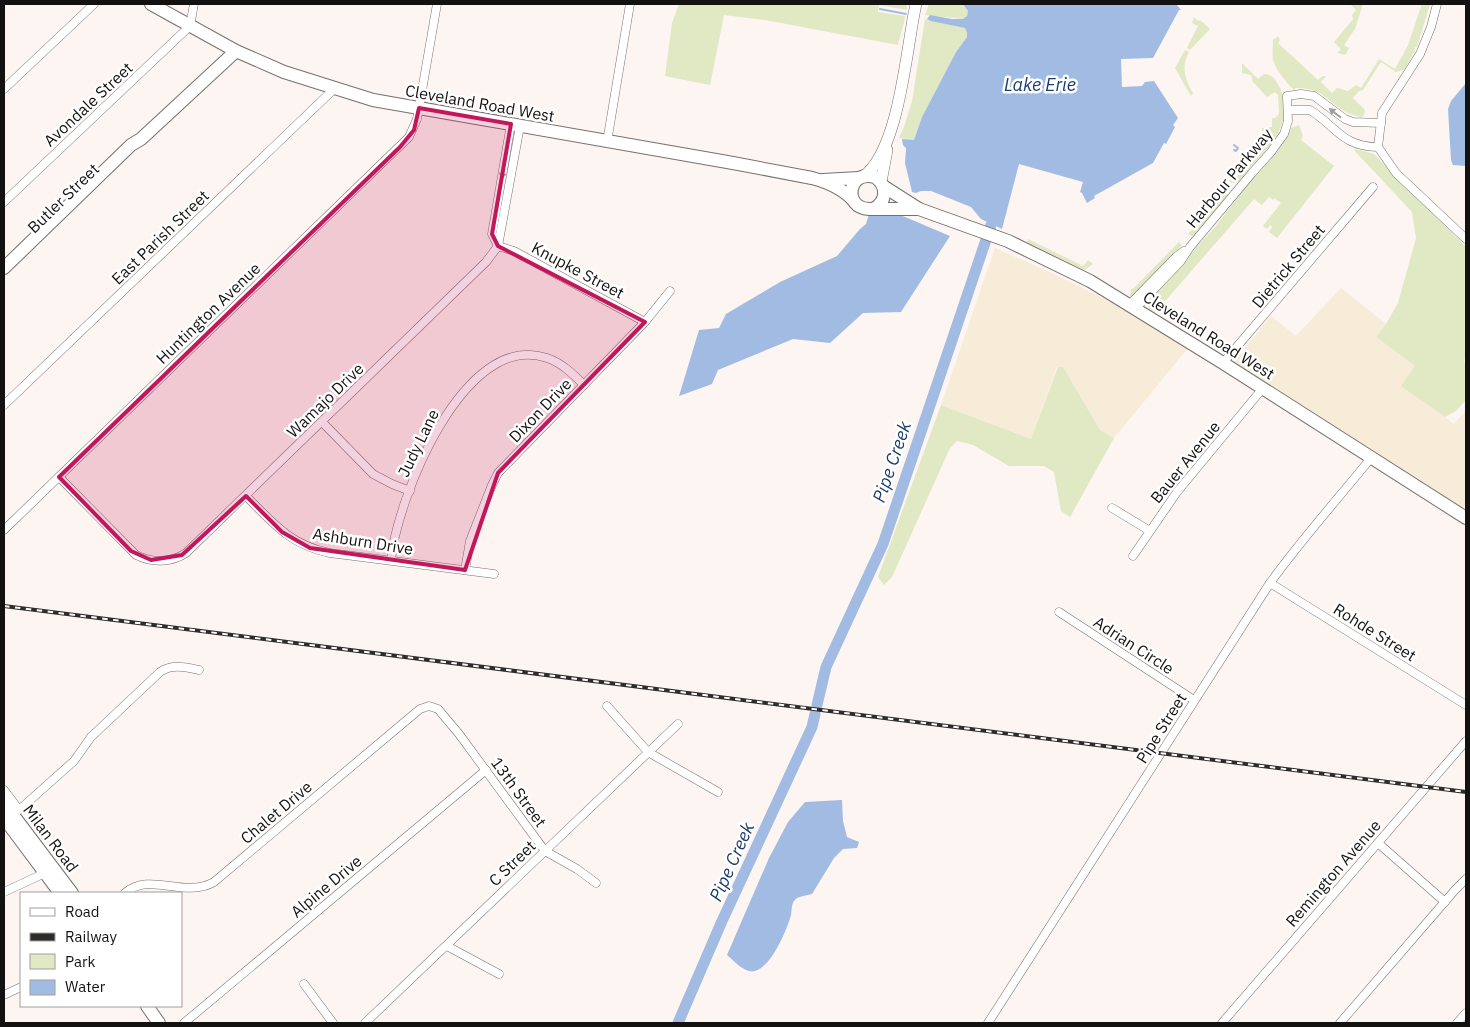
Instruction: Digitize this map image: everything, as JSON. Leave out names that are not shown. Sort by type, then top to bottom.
[{"type":"main road","name":"Cleveland Road West","points":[[151,4],[236,50],[284,72],[373,100],[821,180],[861,178]]},
{"type":"main road","points":[[887,143],[875,165],[852,188],[853,200],[861,208],[873,209],[882,201],[885,194],[882,184],[887,143],[903,77],[916,4]]},
{"type":"main road","name":"Butler Street","points":[[4,268],[131,145],[141,139],[236,50]]},
{"type":"main road","name":"Butler Street","points":[[4,278],[136,150],[141,139]]},
{"type":"main road","points":[[861,178],[871,176],[882,184]]},
{"type":"main road","name":"Cleveland Road West","points":[[821,180],[842,190],[853,200]]},
{"type":"main road","name":"Cleveland Road West","points":[[882,184],[920,209],[1008,242],[1090,281],[1263,388],[1466,518]]},
{"type":"main road","name":"Cleveland Road West","points":[[873,209],[920,209]]},
{"type":"main road","name":"Milan Road","points":[[4,803],[71,892]]},
{"type":"main road","points":[[19,810],[35,834],[46,860]]},
{"type":"main road","name":"Milan Road","points":[[4,818],[59,892]]},
{"type":"main road","points":[[14,841],[29,860],[45,873]]},
{"type":"main road","points":[[148,1007],[160,1023]]},
{"type":"street","points":[[4,90],[94,4]]},
{"type":"street","points":[[190,26],[194,4]]},
{"type":"street","name":"Huntington Avenue","points":[[4,530],[406,140],[415,126],[437,4]]},
{"type":"street","points":[[607,142],[630,4]]},
{"type":"street","points":[[1437,4],[1431,27],[1420,54],[1382,113],[1378,147],[1396,173],[1466,239]]},
{"type":"street","name":"Avondale Street","points":[[4,202],[190,26]]},
{"type":"street","name":"East Parish Street","points":[[4,405],[334,89]]},
{"type":"street","name":"Harbour Parkway","points":[[1132,307],[1180,262],[1190,247],[1271,152],[1284,134],[1288,120],[1287,96],[1301,94],[1314,96],[1345,120],[1381,123]]},
{"type":"street","points":[[1288,110],[1310,110],[1346,140],[1365,147],[1378,147]]},
{"type":"street","points":[[498,246],[515,125]]},
{"type":"street","name":"Dietrick Street","points":[[1223,363],[1373,187]]},
{"type":"street","name":"Wamajo Drive","points":[[59,477],[131,551],[144,558],[163,560],[175,558],[186,553],[486,262],[498,246]]},
{"type":"street","name":"Knupke Street","points":[[498,246],[514,251],[645,322]]},
{"type":"street","name":"Dixon Drive","points":[[465,570],[470,541],[496,476],[645,322],[670,290]]},
{"type":"street","name":"Judy Lane","points":[[391,560],[398,520],[430,444],[445,416],[468,388],[497,362],[514,356],[544,356],[564,366],[584,385]]},
{"type":"street","name":"Bauer Avenue","points":[[1133,556],[1177,492],[1263,388]]},
{"type":"street","points":[[322,422],[373,474],[410,491]]},
{"type":"street","name":"Pipe Street","points":[[988,1023],[1270,583],[1298,544],[1371,458]]},
{"type":"street","name":"Ashburn Drive","points":[[246,496],[282,532],[304,546],[330,553],[494,574]]},
{"type":"street","points":[[1112,508],[1150,531]]},
{"type":"street","name":"Rohde Street","points":[[1270,583],[1466,705]]},
{"type":"street","name":"Adrian Circle","points":[[1059,612],[1194,700]]},
{"type":"street","points":[[19,810],[74,761],[91,737],[156,675],[164,669],[171,667],[199,670]]},
{"type":"street","name":"13th Street","points":[[429,706],[436,707],[441,711],[545,851],[577,869],[596,883]]},
{"type":"street","name":"Chalet Drive","points":[[126,892],[132,887],[141,884],[191,889],[203,888],[214,882],[422,708],[429,706]]},
{"type":"street","points":[[607,706],[648,752],[718,792]]},
{"type":"street","name":"C Street","points":[[365,1023],[678,724]]},
{"type":"street","name":"Remington Avenue","points":[[1222,1023],[1466,742]]},
{"type":"street","name":"Alpine Drive","points":[[184,1023],[486,770]]},
{"type":"street","name":"Milan Road","points":[[4,790],[19,810]]},
{"type":"street","name":"Milan Road","points":[[4,827],[14,841]]},
{"type":"street","points":[[1378,843],[1445,902]]},
{"type":"street","points":[[4,892],[45,873]]},
{"type":"street","points":[[1340,1023],[1466,879]]},
{"type":"street","points":[[446,946],[499,974]]},
{"type":"street","points":[[304,984],[333,1023]]},
{"type":"street","points":[[4,995],[20,987]]},
{"type":"street","points":[[1457,1023],[1466,1013]]},
{"type":"highlighted area","points":[[419,108],[511,124],[492,234],[498,246],[645,322],[498,473],[465,570],[310,548],[282,532],[246,496],[182,555],[151,560],[131,551],[59,477],[400,147],[414,130]]},
{"type":"shaded area","points":[[995,248],[1105,299],[1188,348],[1114,438],[1100,430],[1063,367],[1057,367],[1031,439],[941,405]]},
{"type":"shaded area","points":[[1341,288],[1386,324],[1376,337],[1415,366],[1402,386],[1454,424],[1466,411],[1466,503],[1459,514],[1227,370],[1271,316],[1296,336]]},
{"type":"green space","points":[[679,4],[907,4],[907,10],[879,5],[878,12],[905,16],[898,45],[765,20],[724,15],[710,85],[665,76],[672,23]]},
{"type":"green space","points":[[929,4],[963,4],[968,11],[967,16],[963,19],[925,15]]},
{"type":"green space","points":[[1350,4],[1363,4],[1355,29],[1344,45],[1349,48],[1345,55],[1337,53],[1341,49],[1334,42],[1353,19],[1352,15],[1356,10]]},
{"type":"green space","points":[[1422,4],[1430,4],[1417,47],[1415,47],[1405,69],[1396,72],[1381,62],[1363,90],[1359,91],[1353,98],[1365,110],[1364,115],[1361,117],[1342,110],[1316,92],[1301,88],[1295,88],[1295,90],[1285,81],[1274,63],[1273,40],[1278,36],[1280,40],[1278,43],[1318,80],[1326,76],[1321,82],[1332,93],[1337,88],[1348,91],[1356,85],[1361,88],[1379,59],[1395,69],[1408,45]]},
{"type":"green space","points":[[1194,17],[1210,29],[1190,50],[1187,48],[1198,26],[1192,23]]},
{"type":"green space","points":[[925,19],[965,28],[967,37],[956,52],[922,117],[914,140],[899,138],[912,101]]},
{"type":"green space","points":[[1185,50],[1189,52],[1185,68],[1186,78],[1193,93],[1191,96],[1175,68]]},
{"type":"green space","points":[[1242,63],[1258,79],[1264,74],[1274,78],[1280,88],[1284,102],[1284,116],[1280,128],[1266,150],[1239,181],[1235,183],[1230,182],[1230,179],[1234,180],[1246,166],[1243,161],[1258,148],[1262,128],[1272,127],[1272,118],[1279,114],[1278,95],[1275,92],[1267,97],[1253,82],[1251,75],[1242,73]]},
{"type":"green space","points":[[1299,125],[1303,136],[1301,140],[1334,166],[1277,238],[1269,232],[1272,227],[1270,225],[1267,229],[1263,226],[1281,203],[1269,197],[1262,205],[1254,199],[1167,299],[1153,311],[1149,309],[1147,303],[1149,299],[1215,227],[1250,181],[1278,151],[1291,128]]},
{"type":"green space","points":[[1355,149],[1374,154],[1466,247],[1466,355],[1464,360],[1466,368],[1466,400],[1456,411],[1445,417],[1401,386],[1415,366],[1376,337],[1398,303],[1416,238],[1412,212]]},
{"type":"green space","points":[[1225,189],[1228,196],[1197,234],[1193,236],[1188,234],[1220,200]]},
{"type":"green space","points":[[1028,239],[1083,266],[1088,260],[1093,264],[1084,270],[1027,242]]},
{"type":"green space","points":[[1179,242],[1182,246],[1180,250],[1133,296],[1130,296],[1131,289]]},
{"type":"green space","points":[[1058,367],[1063,367],[1100,430],[1114,438],[1070,517],[1061,511],[1054,472],[1044,466],[1009,466],[973,445],[957,441],[950,448],[892,577],[884,585],[878,577],[941,405],[1031,439]]},
{"type":"water","name":"Lake Erie","points":[[963,4],[1176,4],[1181,10],[1179,10],[1153,58],[1121,59],[1122,87],[1142,86],[1145,82],[1154,81],[1178,118],[1173,125],[1175,127],[1166,144],[1164,143],[1153,163],[1094,196],[1095,198],[1087,203],[1080,192],[1083,182],[1019,164],[1002,229],[981,219],[971,207],[931,191],[912,192],[905,163],[906,148],[903,145],[902,139],[914,140],[922,117],[956,52],[967,37],[965,28],[927,19],[930,15],[963,19],[967,16],[968,11]]},
{"type":"water","points":[[1466,83],[1466,166],[1453,165],[1451,160],[1448,109],[1451,101]]},
{"type":"water","points":[[891,211],[950,236],[901,312],[863,313],[830,343],[793,339],[718,370],[712,384],[679,396],[699,330],[719,328],[726,314],[780,282],[837,256],[866,224],[869,214]]},
{"type":"water","points":[[842,800],[843,821],[847,837],[859,842],[857,848],[843,849],[834,858],[812,894],[795,900],[781,941],[770,959],[756,971],[749,971],[743,968],[727,955],[769,858],[788,822],[805,802]]},
{"type":"waterway","points":[[880,9],[906,14]]},
{"type":"waterway","points":[[1234,145],[1238,148],[1236,151],[1234,150]]},
{"type":"waterway","name":"Pipe Creek","points":[[817,705],[826,667],[883,544],[991,225]]},
{"type":"waterway","name":"Pipe Creek","points":[[678,1023],[722,921],[812,727],[815,714]]},
{"type":"railway","points":[[4,606],[1466,792]]}]
